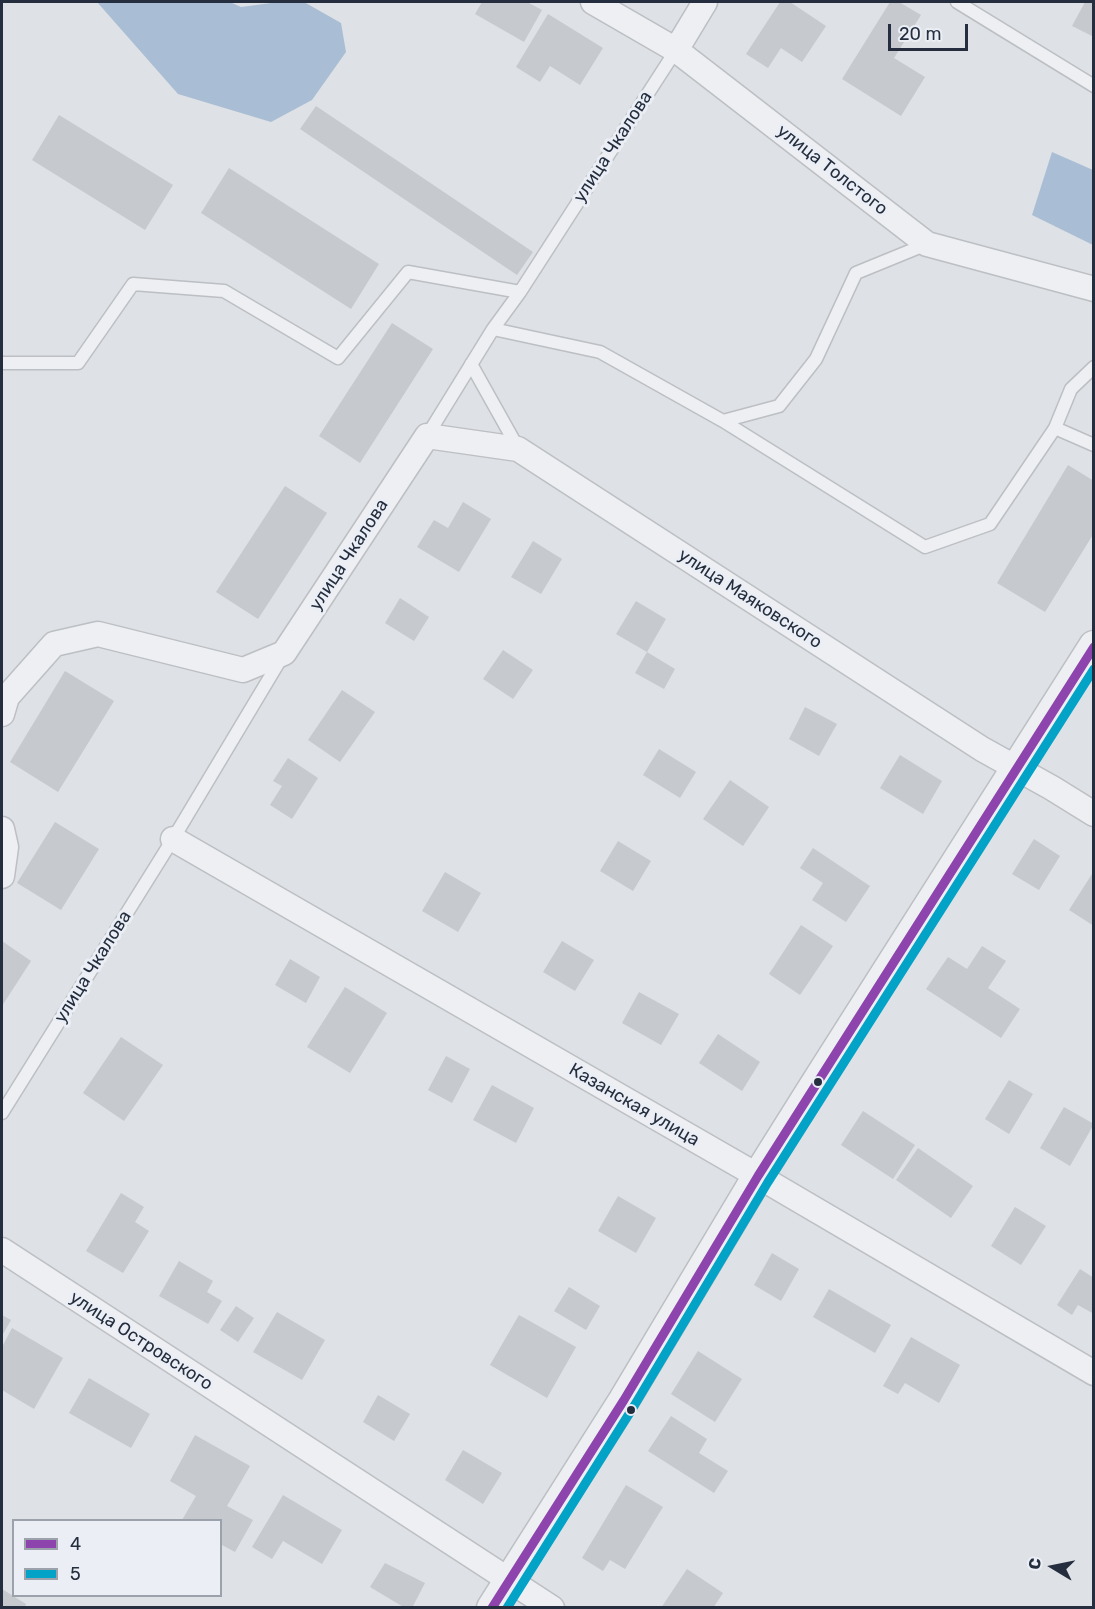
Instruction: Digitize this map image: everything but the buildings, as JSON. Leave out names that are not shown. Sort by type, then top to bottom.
[{"type":"street","name":"улица Толстого","points":[[593,2],[676,50],[927,244],[1094,289]]},
{"type":"street","name":"улица Чкалова","points":[[676,50],[705,2]]},
{"type":"street","name":"улица Чкалова","points":[[284,653],[427,436]]},
{"type":"street","name":"улица Маяковского","points":[[427,436],[518,449],[972,742],[1094,814]]},
{"type":"street","points":[[2,714],[7,697],[54,644],[98,634],[243,670],[284,653]]},
{"type":"street","points":[[492,1608],[624,1400],[758,1176],[1094,646]]},
{"type":"street","points":[[2,829],[6,847],[2,876]]},
{"type":"street","name":"Казанская улица","points":[[173,839],[758,1176],[1094,1373]]},
{"type":"street","name":"улица Островского","points":[[2,1250],[552,1608]]},
{"type":"lane","points":[[957,2],[1094,86]]},
{"type":"lane","name":"улица Чкалова","points":[[427,436],[493,329],[520,292],[676,50]]},
{"type":"lane","points":[[723,421],[779,406],[816,359],[856,273],[927,244]]},
{"type":"lane","points":[[2,363],[78,363],[133,284],[224,291],[338,358],[408,272],[520,292]]},
{"type":"lane","points":[[493,329],[600,352],[723,421],[925,547],[990,524],[1055,428],[1071,389],[1094,368]]},
{"type":"lane","points":[[471,364],[518,449]]},
{"type":"lane","points":[[1055,428],[1094,445]]},
{"type":"lane","name":"улица Чкалова","points":[[2,1113],[173,839],[284,653]]},
{"type":"water","points":[[97,2],[230,2],[241,7],[279,2],[304,2],[341,23],[346,52],[312,100],[271,122],[178,94]]},
{"type":"water","points":[[1052,152],[1093,170],[1093,245],[1032,215]]},
{"type":"transit line","name":"4","points":[[492,1608],[624,1400],[758,1176],[1094,647]]},
{"type":"transit line","name":"5","points":[[507,1608],[634,1406],[768,1182],[1094,669]]}]
